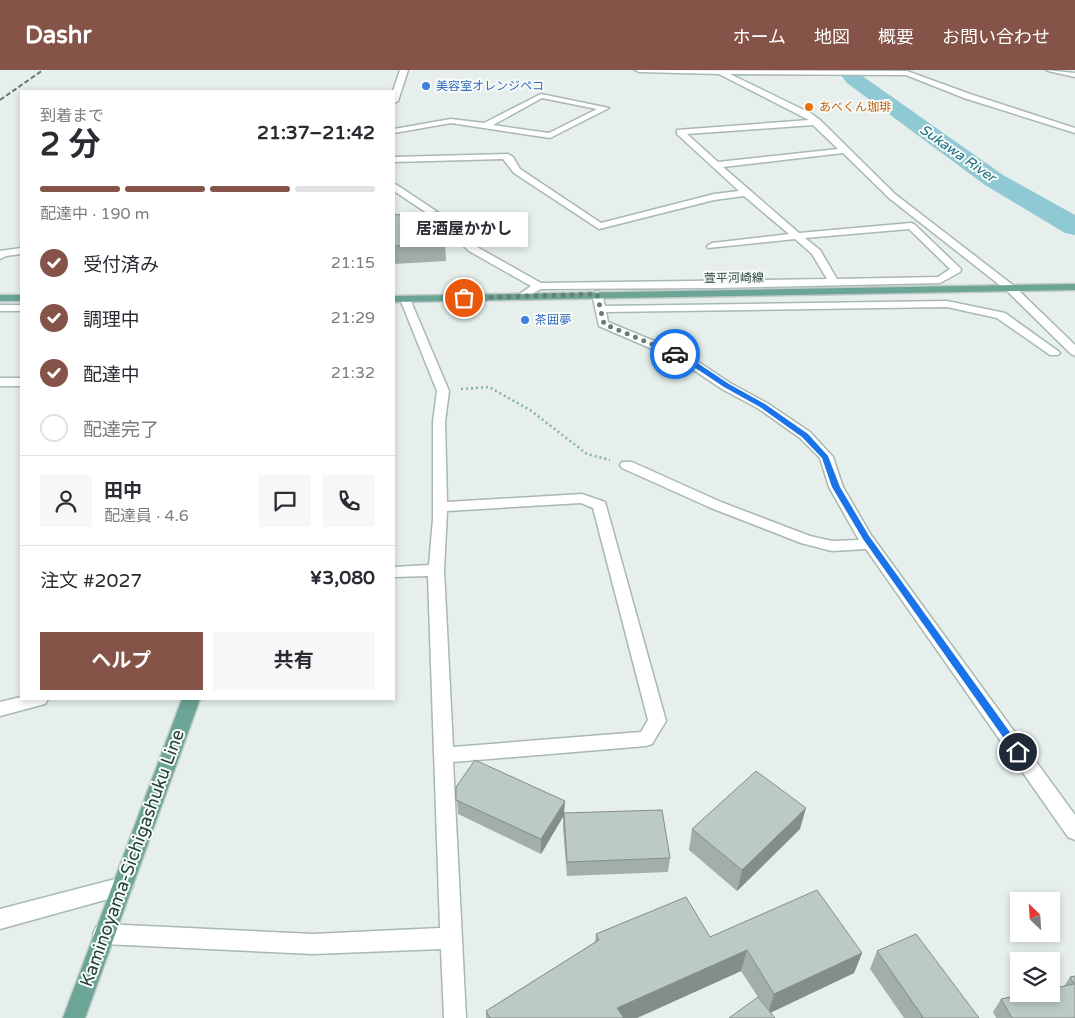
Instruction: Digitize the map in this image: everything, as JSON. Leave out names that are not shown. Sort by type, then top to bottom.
[{"type":"main road","name":"萱平河崎線","points":[[400,299],[522,296],[599,302],[1075,287]]},
{"type":"main road","points":[[0,298],[20,298]]},
{"type":"main road","name":"Kaminoyama-Sichigashuku Line","points":[[74,1018],[191,700]]},
{"type":"street","points":[[395,98],[404,70]]},
{"type":"street","points":[[639,70],[890,73],[909,71],[974,99],[1075,131]]},
{"type":"street","points":[[1050,70],[1075,75]]},
{"type":"street","points":[[720,72],[809,116],[817,122],[826,134],[866,173],[892,196],[1010,288],[1075,352]]},
{"type":"street","points":[[395,131],[451,122],[550,136],[605,108],[541,96],[485,126]]},
{"type":"street","points":[[817,122],[680,132],[746,193],[816,252],[834,282]]},
{"type":"street","points":[[717,165],[843,151]]},
{"type":"street","points":[[395,160],[505,156],[510,159],[517,171],[598,226],[714,197],[746,193]]},
{"type":"street","points":[[522,296],[539,286],[717,285],[940,280],[956,270],[871,185],[866,173]]},
{"type":"street","points":[[395,188],[436,215],[473,248],[539,286]]},
{"type":"street","points":[[712,246],[858,229],[912,226]]},
{"type":"street","points":[[0,256],[3,252],[20,251]]},
{"type":"street","points":[[400,299],[443,391],[439,422],[440,508],[436,570],[455,1018]]},
{"type":"street","points":[[1054,353],[1001,315],[947,304],[599,302],[604,324],[684,358],[726,386],[763,406],[805,435],[826,457],[836,487],[871,544],[1075,831]]},
{"type":"street","points":[[0,308],[20,308]]},
{"type":"street","points":[[0,382],[20,382]]},
{"type":"street","points":[[627,465],[716,505],[806,540],[832,546],[871,544]]},
{"type":"street","points":[[440,508],[582,498],[600,505],[657,721],[646,739],[444,755]]},
{"type":"street","points":[[395,572],[436,570]]},
{"type":"street","points":[[0,709],[21,701]]},
{"type":"street","points":[[0,919],[123,886]]},
{"type":"street","points":[[104,934],[313,944],[452,938]]},
{"type":"path","points":[[443,391],[489,387],[530,410],[587,454],[627,465]]},
{"type":"building","points":[[438,212],[445,243],[395,246],[395,215]]},
{"type":"building","points":[[475,760],[565,801],[541,839],[456,800],[456,787]]},
{"type":"building","points":[[756,771],[806,808],[742,870],[692,829]]},
{"type":"building","points":[[662,810],[670,858],[567,862],[564,813]]},
{"type":"building","points":[[817,890],[862,953],[774,994],[747,950],[617,1008],[624,1018],[490,1018],[486,1011],[599,940],[596,934],[686,897],[710,937]]},
{"type":"building","points":[[916,934],[979,1018],[921,1018],[923,1017],[877,951]]},
{"type":"building","points":[[1075,976],[1075,1018],[1012,1018],[1001,999],[1010,997],[1010,1002],[1060,1002],[1060,987],[1074,984],[1070,977]]},
{"type":"building","points":[[758,997],[775,1018],[729,1018]]},
{"type":"waterway","name":"Sukawa River","points":[[847,70],[854,79],[994,180],[1075,227]]},
{"type":"railway","points":[[0,100],[43,70]]},
{"type":"way so far","points":[[464,298],[597,294],[604,324],[675,354]]},
{"type":"place","name":"美容室オレンジペコ","points":[[426,86]]},
{"type":"place","name":"あべくん珈琲","points":[[809,107]]},
{"type":"place","name":"居酒屋かかし","points":[[464,298]]},
{"type":"place","name":"茶囲夢","points":[[525,320]]},
{"type":"route","points":[[675,354],[726,386],[763,406],[805,435],[826,457],[836,487],[865,537],[1018,752]]}]
